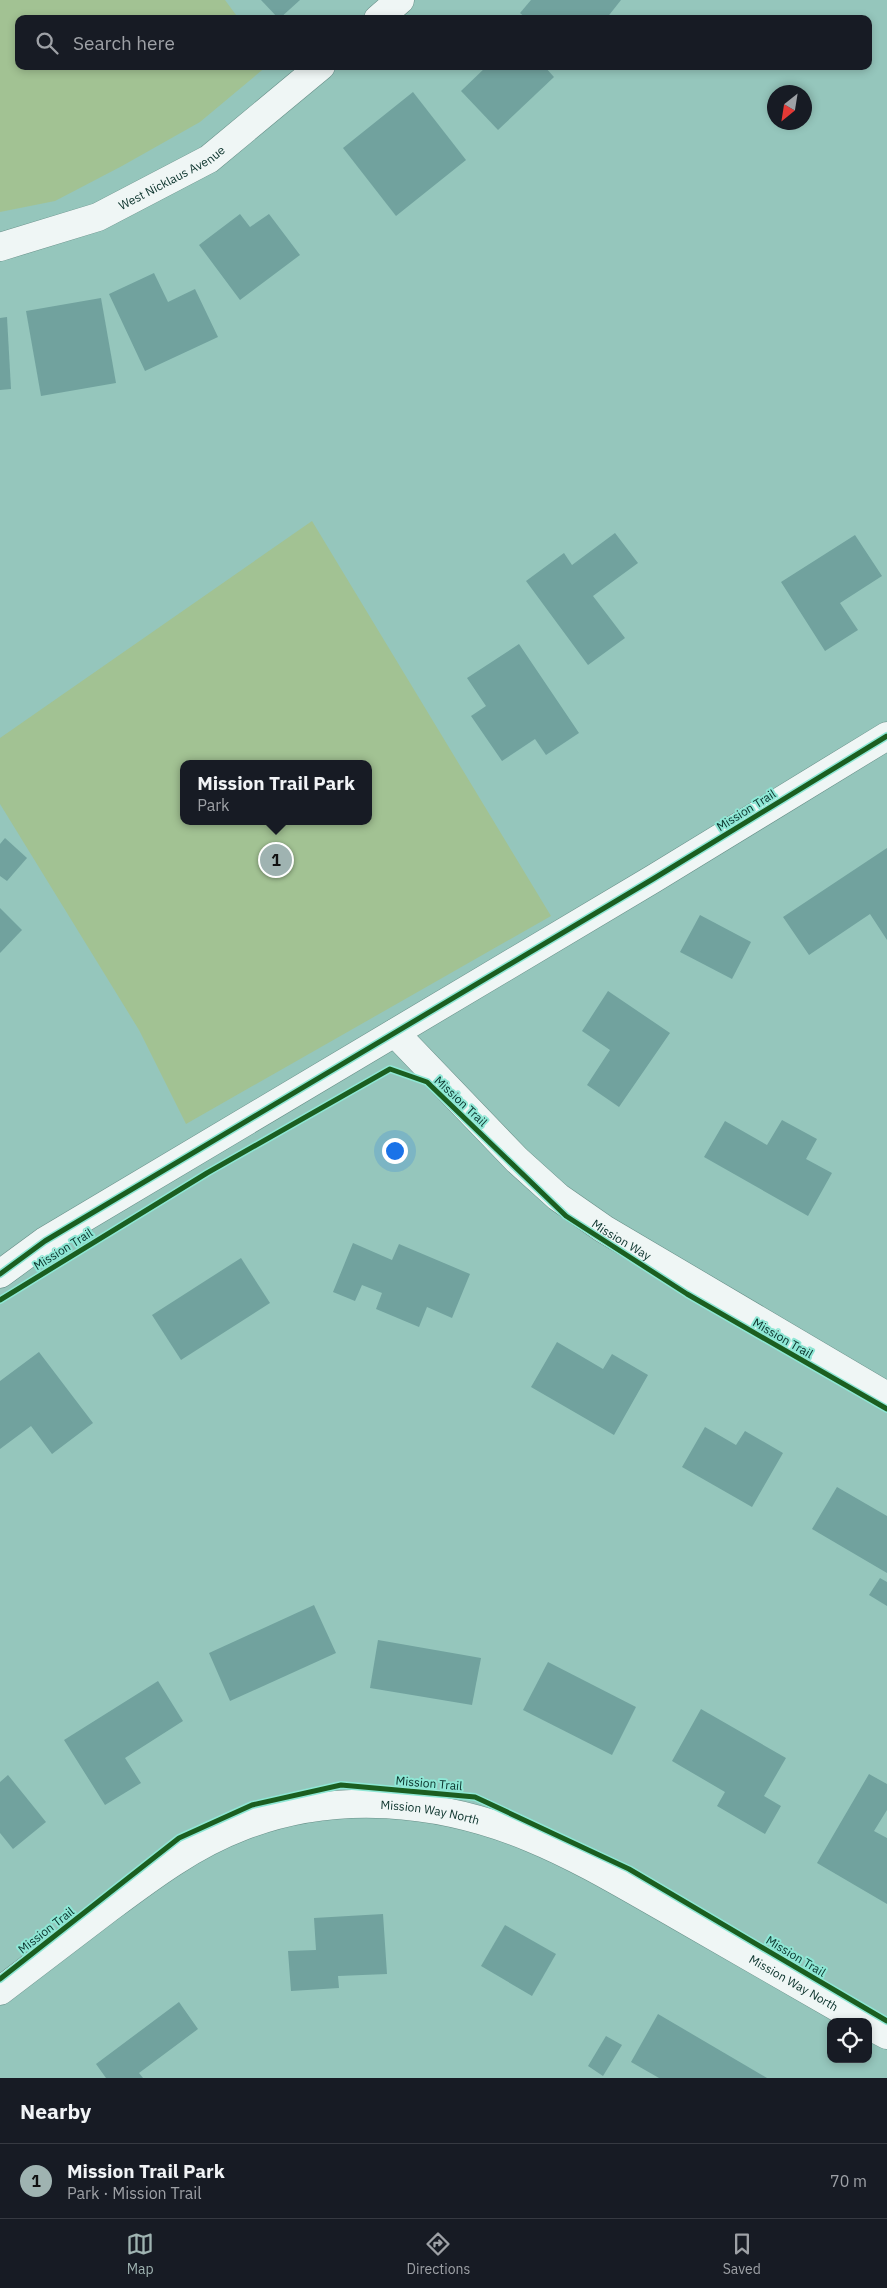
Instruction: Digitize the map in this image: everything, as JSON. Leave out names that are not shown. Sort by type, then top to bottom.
[{"type":"street","points":[[383,15],[400,0]]},
{"type":"street","name":"West Nicklaus Avenue","points":[[0,247],[98,217],[209,159],[316,70]]},
{"type":"street","name":"Mission Trail","points":[[0,1274],[45,1241],[653,879],[887,736]]},
{"type":"street","name":"Mission Way","points":[[395,1033],[517,1160],[558,1197],[604,1230],[887,1396]]},
{"type":"street","name":"Mission Way North","points":[[0,1990],[140,1884],[188,1852],[241,1827],[297,1810],[355,1803],[414,1806],[473,1818],[531,1837],[587,1864],[856,2018]]},
{"type":"street","points":[[872,2027],[887,2035]]},
{"type":"green space","points":[[0,0],[225,0],[236,15],[15,15],[15,70],[262,70],[200,122],[122,166],[55,201],[0,212]]},
{"type":"green space","points":[[312,521],[551,916],[186,1124],[139,1030],[0,804],[0,738]]},
{"type":"building","points":[[261,0],[300,0],[283,15],[275,15]]},
{"type":"building","points":[[531,0],[621,0],[609,15],[522,15],[520,13]]},
{"type":"building","points":[[483,70],[548,70],[554,77],[498,130],[461,91]]},
{"type":"building","points":[[413,92],[466,160],[396,216],[343,148]]},
{"type":"building","points":[[240,214],[250,227],[269,214],[300,255],[240,300],[199,245]]},
{"type":"building","points":[[154,273],[168,302],[195,289],[218,337],[145,371],[109,294]]},
{"type":"building","points":[[101,298],[116,383],[41,396],[26,311]]},
{"type":"building","points":[[7,317],[11,389],[0,390],[0,318]]},
{"type":"building","points":[[615,533],[638,563],[593,596],[625,638],[588,665],[526,581],[564,553],[572,565]]},
{"type":"building","points":[[855,535],[882,576],[840,603],[858,630],[825,651],[781,582]]},
{"type":"building","points":[[519,644],[579,733],[546,755],[535,739],[502,761],[471,716],[486,706],[467,678]]},
{"type":"building","points":[[5,838],[27,858],[7,881],[0,876],[0,844]]},
{"type":"building","points":[[887,848],[887,940],[870,914],[809,955],[783,917]]},
{"type":"building","points":[[0,908],[22,930],[0,953]]},
{"type":"building","points":[[700,915],[751,942],[732,979],[680,952]]},
{"type":"building","points":[[608,991],[670,1033],[619,1107],[587,1085],[610,1050],[582,1031]]},
{"type":"building","points":[[782,1120],[817,1139],[806,1159],[832,1173],[808,1216],[704,1157],[725,1121],[767,1145]]},
{"type":"building","points":[[353,1243],[392,1260],[399,1244],[470,1274],[452,1318],[427,1307],[419,1327],[376,1309],[382,1293],[362,1285],[355,1301],[333,1292]]},
{"type":"building","points":[[241,1258],[270,1303],[181,1360],[152,1315]]},
{"type":"building","points":[[557,1342],[603,1369],[612,1354],[648,1375],[614,1435],[531,1387]]},
{"type":"building","points":[[39,1352],[93,1423],[52,1454],[31,1426],[0,1449],[0,1381]]},
{"type":"building","points":[[705,1427],[736,1445],[745,1431],[783,1453],[752,1507],[682,1467]]},
{"type":"building","points":[[837,1487],[887,1516],[887,1573],[812,1529]]},
{"type":"building","points":[[880,1578],[887,1582],[887,1606],[869,1595]]},
{"type":"building","points":[[314,1605],[336,1653],[230,1701],[209,1653]]},
{"type":"building","points":[[378,1640],[481,1658],[472,1705],[370,1688]]},
{"type":"building","points":[[548,1662],[636,1707],[612,1755],[523,1710]]},
{"type":"building","points":[[158,1681],[183,1721],[125,1758],[141,1783],[105,1805],[64,1740]]},
{"type":"building","points":[[701,1709],[786,1758],[764,1796],[781,1806],[765,1834],[717,1806],[725,1792],[672,1761]]},
{"type":"building","points":[[869,1774],[887,1784],[887,1810],[874,1831],[887,1838],[887,1904],[817,1863]]},
{"type":"building","points":[[8,1775],[46,1822],[13,1849],[0,1833],[0,1782]]},
{"type":"building","points":[[383,1914],[387,1974],[338,1976],[339,1988],[291,1991],[288,1951],[316,1950],[314,1918]]},
{"type":"building","points":[[505,1925],[556,1954],[532,1996],[481,1966]]},
{"type":"building","points":[[179,2002],[198,2029],[139,2073],[143,2078],[106,2078],[96,2064]]},
{"type":"building","points":[[658,2014],[767,2078],[659,2078],[631,2062]]},
{"type":"building","points":[[606,2036],[622,2045],[603,2076],[588,2066]]},
{"type":"cycle path","points":[[0,1274],[45,1241],[653,879],[887,736]]},
{"type":"cycle path","points":[[0,1300],[207,1173],[390,1069],[427,1082],[566,1216],[687,1294],[887,1409]]},
{"type":"cycle path","points":[[0,1979],[179,1838],[252,1805],[341,1785],[475,1797],[629,1869],[887,2021]]},
{"type":"place","name":"Mission Trail Park","points":[[276,860]]}]
